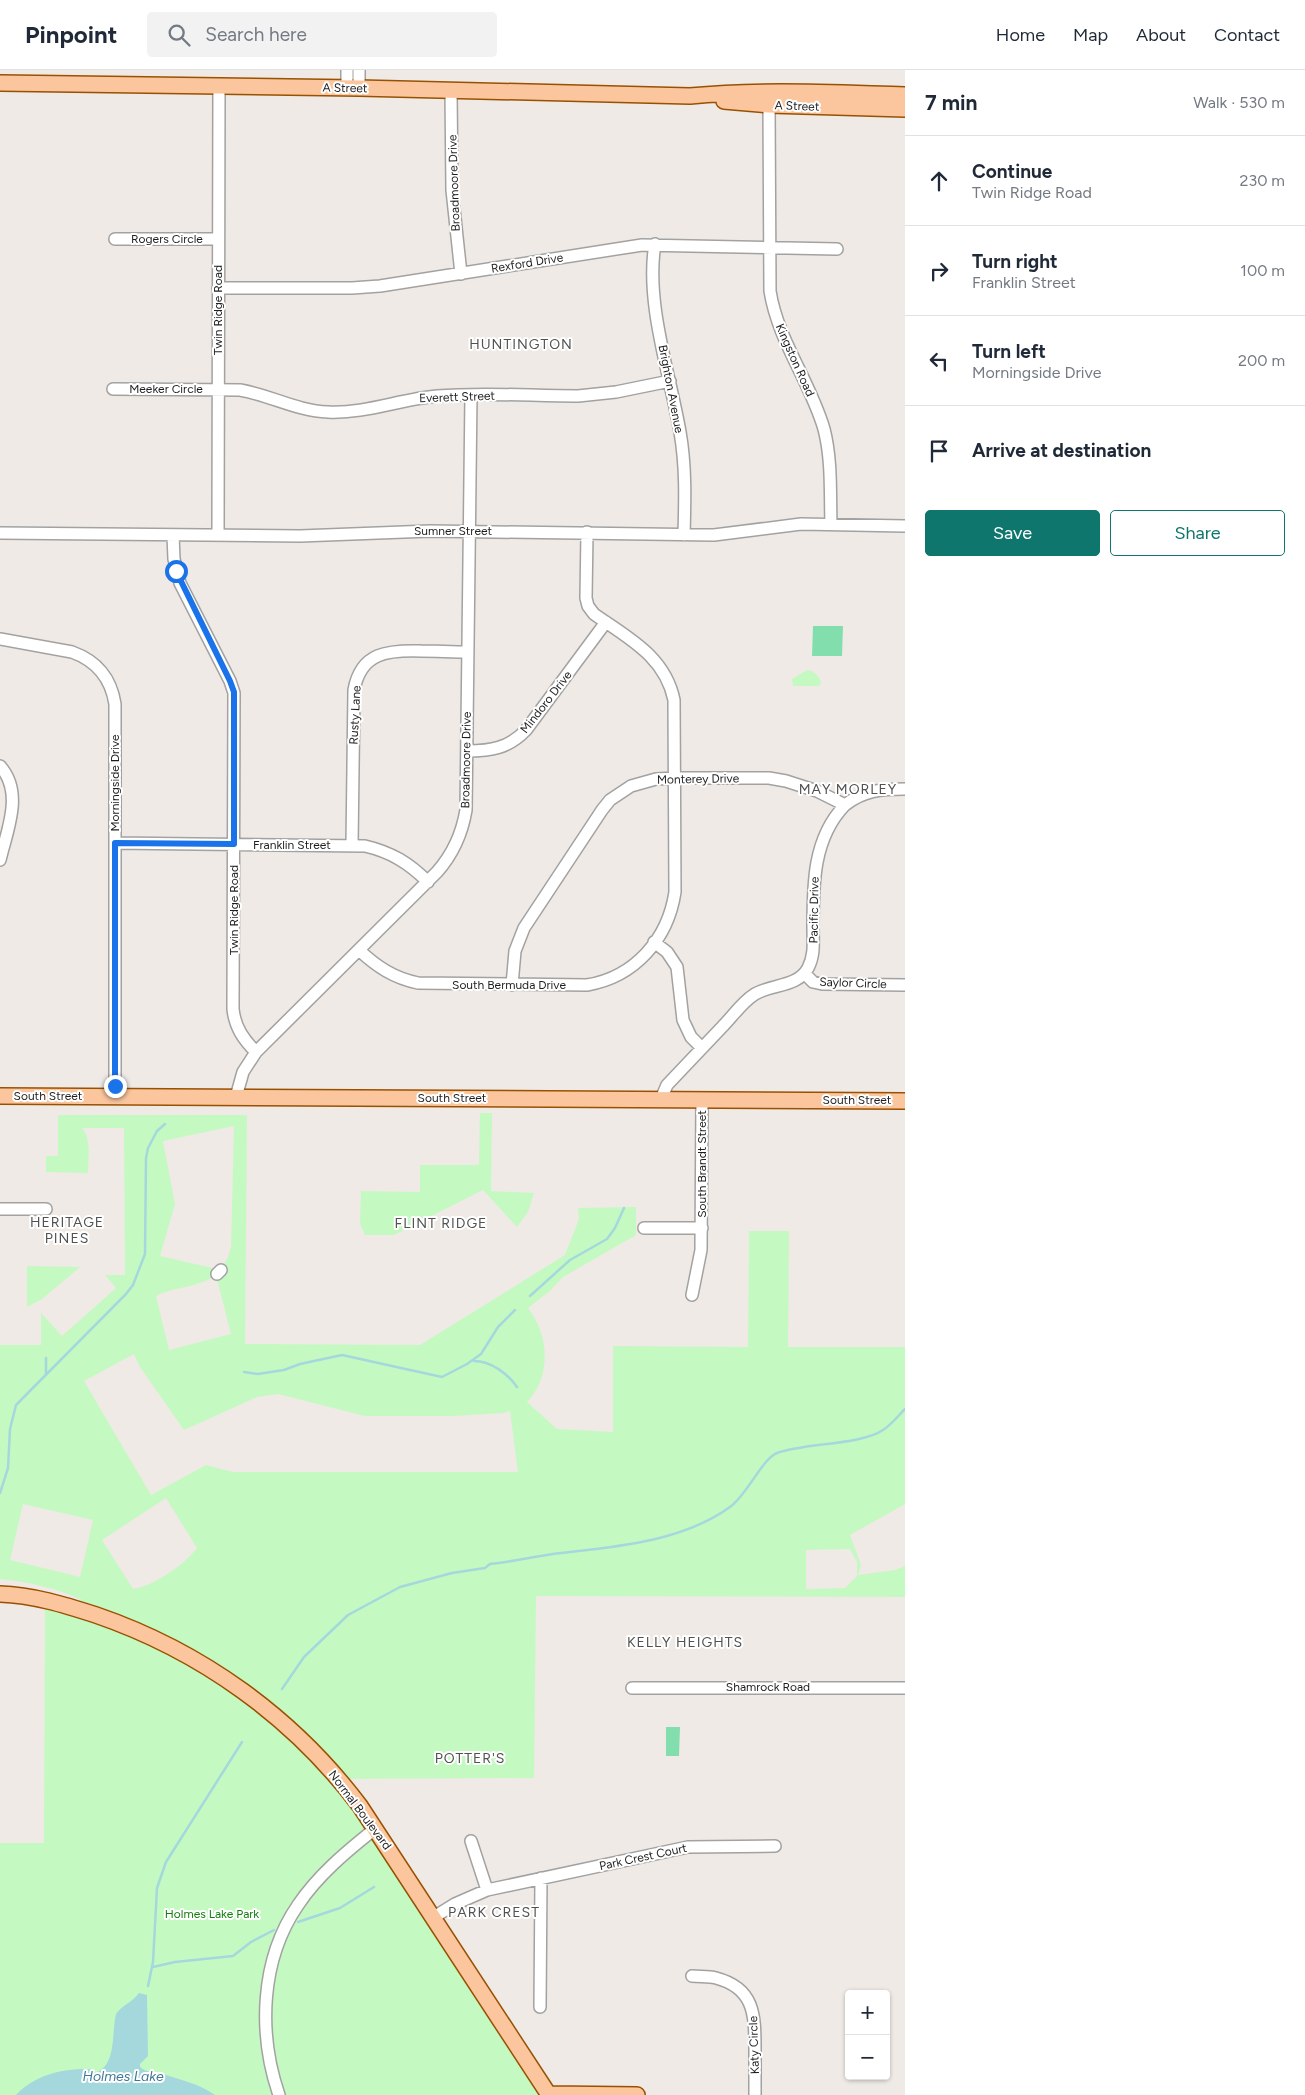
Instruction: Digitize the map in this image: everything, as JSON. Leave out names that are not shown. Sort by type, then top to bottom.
[{"type":"main road","name":"A Street","points":[[0,82],[690,96],[768,92],[905,95]]},
{"type":"main road","name":"A Street","points":[[690,96],[729,102],[770,105],[905,108]]},
{"type":"main road","name":"South Street","points":[[0,1096],[905,1100]]},
{"type":"main road","name":"Normal Boulevard","points":[[0,1594],[45,1600],[104,1618],[156,1639],[211,1670],[263,1706],[304,1742],[345,1786],[376,1828],[549,2095]]},
{"type":"main road","points":[[549,2095],[637,2095]]},
{"type":"street","points":[[347,70],[353,88]]},
{"type":"street","points":[[353,88],[359,70]]},
{"type":"street","name":"Twin Ridge Road","points":[[218,535],[219,86]]},
{"type":"street","name":"Broadmoore Drive","points":[[451,91],[452,190],[461,274]]},
{"type":"street","name":"Kingston Road","points":[[770,105],[770,291],[777,321],[818,412],[828,446],[831,524]]},
{"type":"street","name":"Rogers Circle","points":[[115,239],[218,239]]},
{"type":"street","name":"Rexford Drive","points":[[218,288],[352,288],[399,284],[655,244],[837,249]]},
{"type":"street","name":"Brighton Avenue","points":[[655,244],[652,258],[656,307],[683,456],[684,535]]},
{"type":"street","name":"Everett Street","points":[[218,389],[257,393],[295,407],[328,412],[354,410],[414,399],[471,396],[591,395],[670,381]]},
{"type":"street","name":"Meeker Circle","points":[[113,389],[218,389]]},
{"type":"street","name":"Broadmoore Drive","points":[[236,1097],[243,1072],[256,1052],[446,863],[460,835],[466,810],[471,396]]},
{"type":"street","name":"Sumner Street","points":[[0,533],[300,536],[386,531],[470,531],[684,535],[727,534],[796,524],[905,526]]},
{"type":"street","name":"South Bermuda Drive","points":[[360,950],[383,970],[408,981],[428,984],[587,985],[603,982],[624,973],[634,966],[654,942],[669,916],[675,892],[674,700],[668,680],[656,660],[591,610],[586,598],[587,532]]},
{"type":"street","name":"Twin Ridge Road","points":[[174,535],[174,559],[180,583],[234,692],[233,1010],[237,1027],[256,1052]]},
{"type":"street","name":"Mindoro Drive","points":[[467,752],[495,750],[519,737],[606,622]]},
{"type":"street","name":"Morningside Drive","points":[[0,639],[82,655],[98,667],[110,684],[115,704],[115,1096]]},
{"type":"street","name":"Rusty Lane","points":[[352,845],[354,690],[360,673],[370,661],[388,652],[468,652]]},
{"type":"street","points":[[0,766],[8,778],[13,798],[13,808],[0,860]]},
{"type":"street","name":"Monterey Drive","points":[[512,985],[515,951],[524,928],[602,810],[615,796],[631,786],[656,779],[769,778],[786,781],[817,791],[845,805]]},
{"type":"street","points":[[845,805],[858,796],[872,791],[905,790]]},
{"type":"street","name":"Pacific Drive","points":[[805,974],[814,950],[813,893],[817,856],[832,821],[845,805]]},
{"type":"street","name":"Franklin Street","points":[[115,843],[352,845],[380,849],[394,855],[407,863],[428,882]]},
{"type":"street","points":[[654,942],[667,952],[678,967],[683,1020],[691,1037],[702,1048]]},
{"type":"street","points":[[660,1099],[667,1084],[754,995],[772,986],[792,982],[805,974]]},
{"type":"street","name":"Saylor Circle","points":[[805,974],[813,982],[822,984],[905,985]]},
{"type":"street","name":"South Brandt Street","points":[[692,1295],[698,1268],[702,1228],[702,1099]]},
{"type":"street","points":[[0,1209],[46,1209]]},
{"type":"street","points":[[644,1228],[702,1228]]},
{"type":"street","name":"Shamrock Road","points":[[632,1688],[905,1688]]},
{"type":"street","points":[[279,2095],[269,2059],[265,2016],[269,1980],[279,1943],[289,1919],[309,1891],[338,1861],[376,1828]]},
{"type":"street","points":[[471,1840],[487,1890]]},
{"type":"street","name":"Park Crest Court","points":[[434,1917],[455,1904],[487,1890],[688,1847],[776,1846]]},
{"type":"street","points":[[540,2007],[541,1878]]},
{"type":"street","name":"Katy Circle","points":[[692,1976],[714,1978],[733,1984],[741,1990],[750,2003],[755,2024],[755,2095]]},
{"type":"green space","points":[[813,626],[843,626],[842,656],[812,656]]},
{"type":"green space","points":[[807,670],[814,672],[819,678],[821,682],[819,686],[793,686],[792,679]]},
{"type":"green space","points":[[480,1113],[492,1113],[491,1191],[534,1193],[528,1212],[517,1227],[483,1190],[394,1235],[365,1235],[360,1224],[361,1191],[420,1192],[420,1165],[479,1165]]},
{"type":"green space","name":"Holmes Lake Park","points":[[58,1115],[247,1115],[245,1344],[420,1345],[565,1255],[579,1219],[578,1208],[636,1207],[636,1235],[563,1277],[550,1291],[528,1308],[540,1330],[545,1355],[541,1380],[527,1402],[557,1429],[613,1432],[613,1346],[748,1347],[749,1231],[789,1231],[788,1347],[905,1347],[905,1504],[850,1535],[861,1565],[858,1575],[895,1570],[905,1566],[905,1597],[536,1596],[534,1778],[339,1779],[549,2095],[0,2095],[0,1843],[44,1843],[45,1600],[82,1600],[42,1586],[0,1579],[0,1345],[41,1345],[41,1313],[62,1336],[116,1288],[105,1275],[125,1275],[124,1128],[82,1128],[88,1144],[88,1173],[46,1172],[46,1156],[58,1156]],"holes":[[[234,1126],[231,1247],[221,1270],[160,1256],[175,1204],[163,1141]],[[216,1275],[231,1334],[169,1350],[156,1296],[202,1282]],[[134,1354],[140,1367],[184,1430],[257,1397],[278,1394],[365,1416],[453,1416],[510,1411],[518,1472],[233,1472],[206,1465],[151,1495],[84,1381]],[[166,1498],[197,1548],[168,1574],[150,1584],[133,1589],[102,1540]],[[23,1504],[93,1520],[80,1577],[10,1560]],[[850,1549],[857,1562],[857,1576],[845,1588],[806,1589],[806,1550]]]},
{"type":"green space","points":[[27,1266],[80,1267],[42,1299],[27,1307]]},
{"type":"green space","points":[[666,1727],[680,1727],[679,1756],[666,1756]]},
{"type":"water","name":"Holmes Lake","points":[[139,1993],[147,1995],[148,2056],[140,2064],[140,2067],[190,2083],[215,2095],[16,2095],[41,2077],[61,2071],[82,2069],[92,2069],[96,2073],[103,2068],[107,2063],[112,2048],[116,2014]]},
{"type":"waterway","points":[[0,1493],[8,1468],[10,1429],[16,1405],[133,1285],[145,1254],[146,1158],[148,1148],[157,1131],[165,1124]]},
{"type":"waterway","points":[[530,1296],[570,1260],[607,1239],[615,1228],[624,1208]]},
{"type":"waterway","points":[[244,1372],[258,1374],[284,1370],[300,1364],[342,1355],[442,1377],[467,1364],[481,1354],[498,1327],[515,1310]]},
{"type":"waterway","points":[[46,1358],[46,1374]]},
{"type":"waterway","points":[[474,1361],[487,1363],[498,1369],[509,1377],[517,1387]]},
{"type":"waterway","points":[[282,1689],[304,1657],[348,1615],[400,1587],[452,1573],[485,1568],[490,1564],[622,1546],[690,1529],[730,1507],[766,1462],[777,1453],[802,1447],[861,1439],[873,1435],[886,1428],[905,1409]]},
{"type":"waterway","points":[[148,1986],[153,1962],[157,1888],[166,1862],[242,1742]]},
{"type":"waterway","points":[[298,1922],[340,1908],[374,1887]]},
{"type":"waterway","points":[[153,1967],[175,1962],[233,1956],[251,1942],[274,1930]]},
{"type":"district","name":"HUNTINGTON","points":[[521,344]]},
{"type":"district","name":"MAY MORLEY","points":[[848,789]]},
{"type":"district","name":"FLINT RIDGE","points":[[441,1223]]},
{"type":"district","name":"HERITAGE PINES","points":[[67,1230]]},
{"type":"district","name":"KELLY HEIGHTS","points":[[685,1642]]},
{"type":"district","name":"POTTER'S","points":[[470,1758]]},
{"type":"district","name":"PARK CREST","points":[[494,1912]]},
{"type":"route","points":[[115,1086],[115,843],[234,844],[234,692],[180,583],[176,571]]}]
